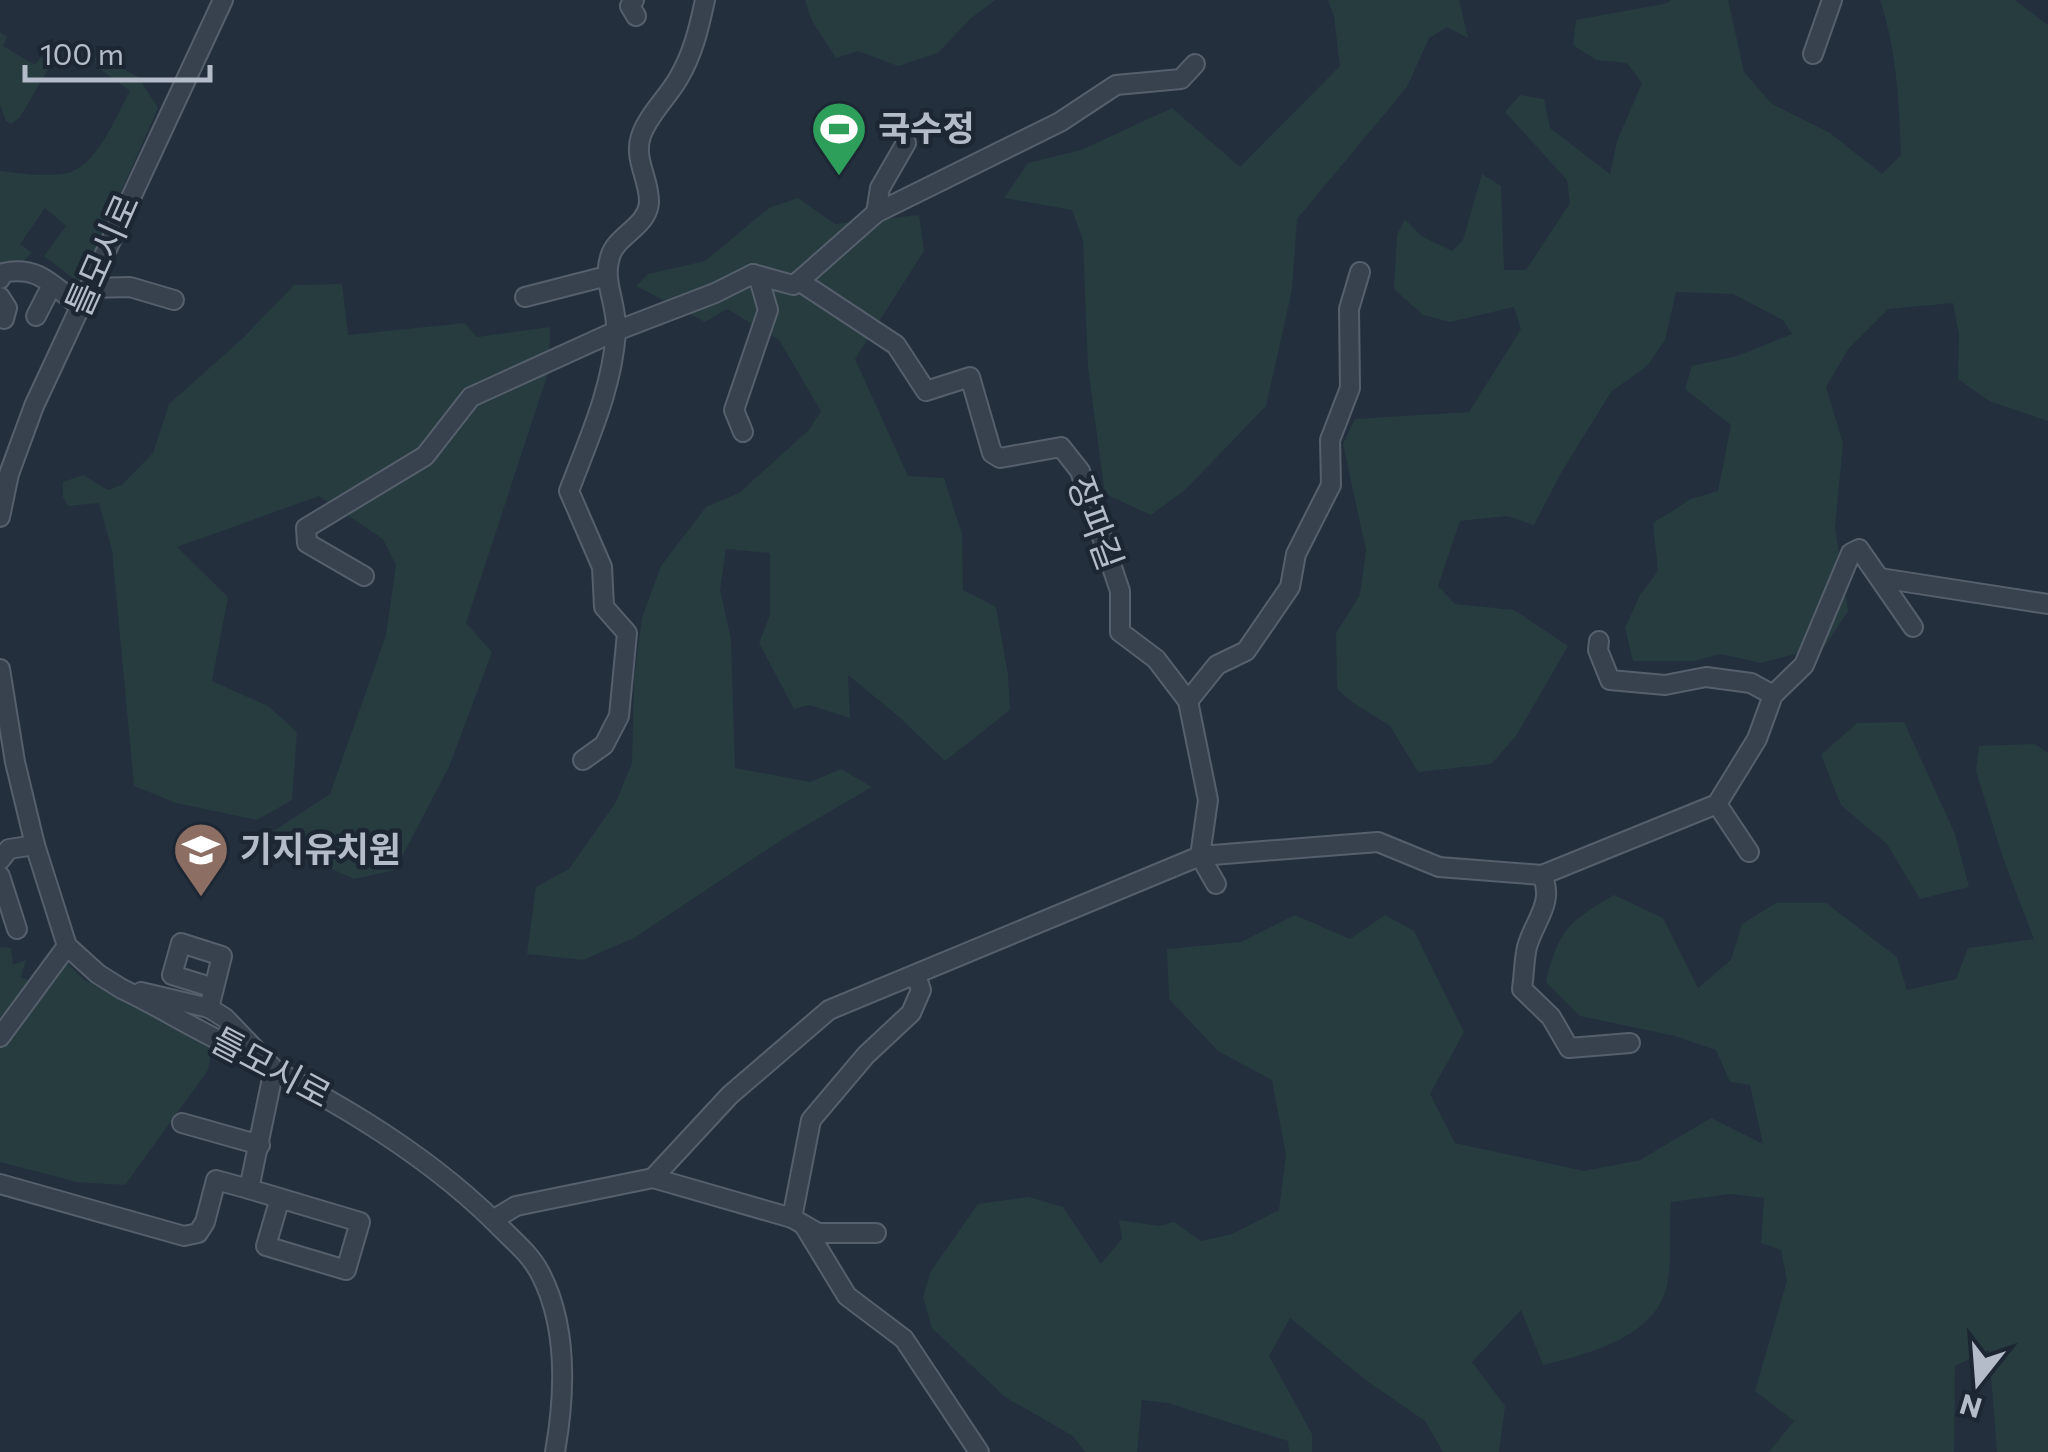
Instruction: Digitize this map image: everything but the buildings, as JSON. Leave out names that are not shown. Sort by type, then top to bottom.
[{"type":"street","name":"틀모시로","points":[[0,515],[9,474],[34,406],[223,0]]},
{"type":"street","points":[[584,760],[604,745],[619,716],[627,633],[604,607],[602,566],[569,491],[610,387],[616,312],[608,280],[610,254],[645,216],[649,201],[638,150],[642,132],[678,79],[695,45],[705,0]]},
{"type":"street","points":[[1812,54],[1832,0]]},
{"type":"street","points":[[799,281],[876,214],[1060,122],[1116,86],[1181,79],[1195,64]]},
{"type":"street","points":[[876,214],[880,188],[906,143]]},
{"type":"street","points":[[0,279],[2,273],[23,269],[80,307]]},
{"type":"street","points":[[1216,884],[1200,856],[1208,800],[1188,701],[1217,666],[1246,651],[1290,587],[1296,554],[1331,485],[1330,440],[1350,388],[1350,309],[1360,272]]},
{"type":"street","points":[[364,576],[308,543],[306,528],[425,456],[471,396],[616,330],[715,293],[753,274],[760,282],[768,310],[734,410],[744,432]]},
{"type":"street","name":"장파길","points":[[753,274],[794,285],[799,281],[896,345],[926,391],[970,377],[992,453],[1000,458],[1061,447],[1080,470],[1120,591],[1120,632],[1156,659],[1188,701]]},
{"type":"street","points":[[525,297],[599,278],[608,280]]},
{"type":"street","points":[[36,316],[52,285]]},
{"type":"street","points":[[90,288],[130,288],[174,300]]},
{"type":"street","points":[[0,297],[7,308],[4,319]]},
{"type":"street","points":[[653,1178],[730,1095],[828,1010],[1200,856],[1378,842],[1439,867],[1542,875],[1716,804],[1757,739],[1772,695],[1804,665],[1850,553],[1859,549],[1913,627]]},
{"type":"street","points":[[1880,578],[2048,604]]},
{"type":"street","points":[[1598,640],[1610,680],[1664,685],[1706,677],[1750,683],[1772,695]]},
{"type":"street","points":[[0,669],[15,762],[67,946],[0,1037]]},
{"type":"street","points":[[1716,804],[1749,852]]},
{"type":"street","points":[[0,860],[9,849],[36,844]]},
{"type":"street","points":[[1542,875],[1546,906],[1527,945],[1522,989],[1551,1017],[1569,1048],[1630,1043]]},
{"type":"street","points":[[0,876],[17,929]]},
{"type":"street","name":"틀모시로","points":[[67,946],[122,989],[358,1115],[429,1166],[531,1258],[554,1312],[562,1382],[555,1452]]},
{"type":"street","points":[[916,975],[922,990],[912,1013],[866,1056],[811,1120],[799,1222],[847,1296],[904,1339],[978,1452]]},
{"type":"street","points":[[209,1008],[214,988]]},
{"type":"street","points":[[122,989],[209,1008],[225,1018],[274,1069],[249,1189]]},
{"type":"street","points":[[182,1123],[260,1145]]},
{"type":"street","points":[[493,1220],[516,1206],[653,1178],[799,1222],[818,1234],[876,1233]]},
{"type":"street","points":[[0,1184],[184,1236],[198,1233],[205,1222],[216,1180],[280,1198],[360,1222],[346,1270],[266,1246],[280,1198]]},
{"type":"green space","points":[[805,0],[995,0],[970,19],[938,53],[898,66],[858,51],[836,58],[812,21]]},
{"type":"green space","points":[[1328,0],[1459,0],[1468,38],[1447,27],[1429,38],[1407,87],[1297,219],[1292,290],[1266,406],[1185,490],[1151,515],[1105,494],[1088,368],[1083,240],[1072,210],[1004,198],[1028,163],[1081,150],[1172,108],[1240,167],[1340,66],[1334,16]]},
{"type":"green space","points":[[1671,0],[1728,0],[1744,72],[1772,104],[1830,133],[1882,174],[1901,155],[1894,57],[1880,0],[2015,0],[2048,25],[2048,421],[1989,401],[1958,379],[1959,335],[1953,303],[1888,309],[1849,348],[1826,387],[1843,443],[1835,528],[1848,611],[1825,646],[1761,663],[1720,654],[1695,661],[1633,661],[1625,628],[1640,595],[1658,571],[1653,523],[1691,499],[1718,491],[1731,425],[1685,389],[1692,366],[1737,356],[1792,334],[1783,320],[1733,294],[1676,292],[1665,340],[1647,366],[1611,392],[1534,525],[1507,516],[1460,521],[1438,586],[1455,604],[1514,610],[1568,646],[1516,736],[1491,764],[1418,772],[1390,726],[1337,689],[1336,633],[1360,595],[1366,550],[1343,444],[1355,419],[1469,412],[1521,329],[1514,307],[1450,322],[1423,315],[1394,289],[1397,235],[1405,219],[1421,236],[1452,251],[1463,240],[1482,174],[1501,186],[1504,270],[1526,270],[1570,203],[1567,180],[1505,112],[1520,95],[1544,99],[1550,128],[1610,174],[1617,141],[1642,83],[1627,63],[1596,60],[1573,45],[1576,20]]},
{"type":"green space","points":[[0,32],[7,37],[3,46],[35,65],[41,57],[52,63],[20,117],[11,124],[0,105]]},
{"type":"green space","points":[[100,56],[138,77],[158,108],[82,280],[78,282],[44,256],[66,226],[45,208],[20,244],[32,253],[24,260],[0,267],[0,171],[48,175],[75,170],[95,153],[130,91],[96,66],[95,58]]},
{"type":"green space","points":[[798,198],[835,224],[919,215],[924,251],[855,359],[908,476],[944,478],[962,534],[963,590],[996,607],[1010,710],[945,761],[848,675],[850,718],[809,705],[794,709],[759,643],[770,615],[770,553],[726,549],[720,590],[731,639],[735,768],[810,782],[841,769],[872,787],[786,837],[634,938],[583,960],[527,954],[536,887],[569,869],[616,802],[632,763],[634,678],[642,618],[661,566],[706,507],[739,493],[809,430],[821,411],[779,340],[727,309],[705,322],[636,286],[648,274],[705,261],[769,208]]},
{"type":"green space","points":[[342,284],[348,335],[465,323],[477,337],[550,327],[549,370],[466,623],[492,652],[449,767],[395,870],[354,879],[263,838],[330,794],[386,635],[396,565],[383,539],[319,496],[177,547],[228,597],[212,681],[268,706],[297,732],[292,800],[257,820],[176,803],[134,786],[112,550],[99,503],[68,506],[63,497],[63,482],[83,475],[108,490],[122,485],[153,453],[169,404],[242,339],[294,285]]},
{"type":"green space","points":[[1904,722],[1955,834],[1969,887],[1920,899],[1887,844],[1841,805],[1821,755],[1857,723]]},
{"type":"green space","points":[[2035,744],[2048,753],[2048,1452],[1997,1452],[1989,1350],[1955,1366],[1954,1452],[1769,1452],[1794,1421],[1755,1391],[1787,1281],[1781,1250],[1761,1243],[1764,1198],[1730,1194],[1671,1202],[1666,1289],[1658,1306],[1633,1332],[1579,1356],[1543,1365],[1521,1310],[1472,1362],[1505,1406],[1499,1452],[1443,1452],[1425,1421],[1367,1381],[1290,1318],[1269,1356],[1312,1434],[1312,1452],[1289,1452],[1288,1441],[1168,1403],[1142,1400],[1137,1452],[1085,1452],[1073,1436],[1005,1397],[932,1328],[923,1297],[931,1271],[978,1204],[1029,1197],[1063,1207],[1101,1264],[1122,1239],[1119,1220],[1159,1226],[1174,1222],[1201,1241],[1232,1234],[1279,1210],[1286,1155],[1272,1080],[1218,1051],[1169,999],[1167,949],[1241,942],[1295,915],[1350,939],[1385,915],[1414,931],[1464,1032],[1430,1094],[1455,1143],[1584,1171],[1640,1160],[1711,1118],[1763,1144],[1750,1085],[1730,1082],[1716,1050],[1675,1036],[1580,1016],[1546,982],[1561,938],[1576,920],[1614,895],[1663,918],[1698,988],[1731,960],[1742,924],[1776,903],[1826,903],[1897,957],[1907,990],[1956,979],[1968,948],[2034,939],[1976,771],[1979,746]]},
{"type":"green space","points":[[0,947],[11,948],[13,965],[26,960],[21,977],[31,982],[61,957],[83,979],[212,1047],[208,1070],[125,1185],[77,1182],[0,1162]]},
{"type":"place","name":"국수정","points":[[839,178]]},
{"type":"place","name":"기지유치원","points":[[201,899]]}]
